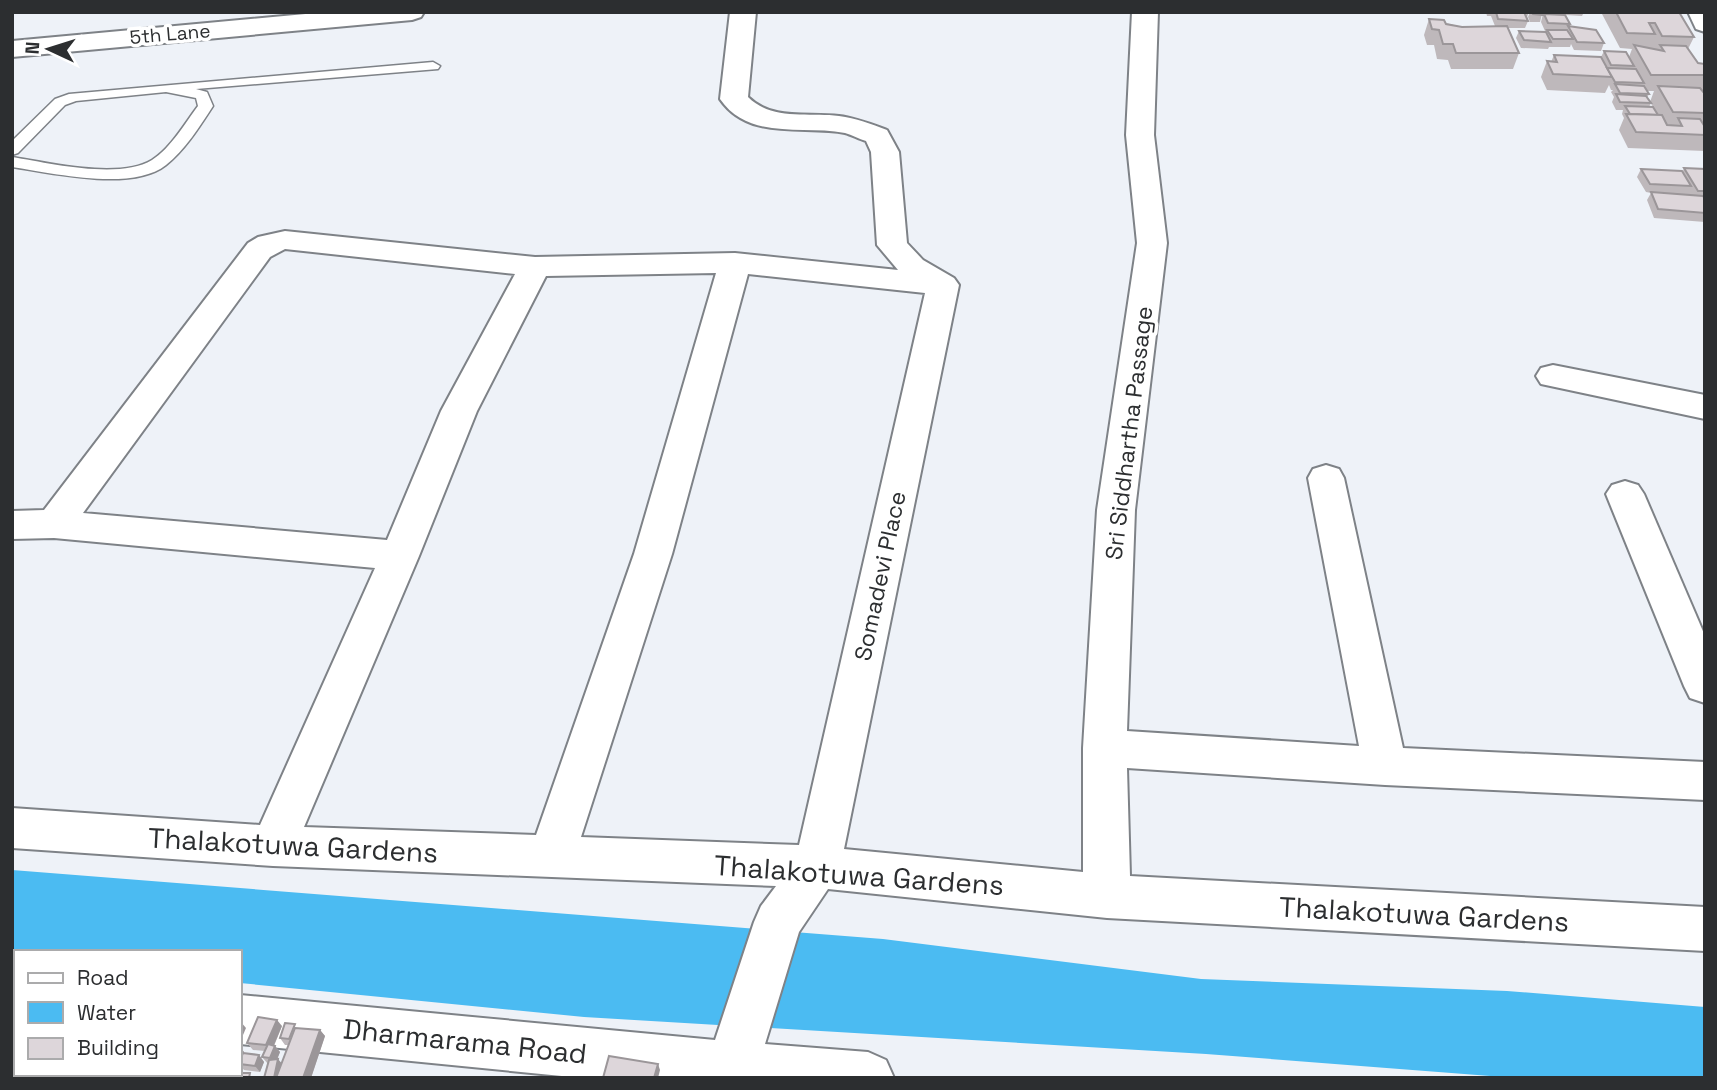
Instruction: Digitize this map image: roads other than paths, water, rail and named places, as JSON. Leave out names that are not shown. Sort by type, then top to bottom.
[{"type":"street","name":"5th Lane","points":[[12,49],[412,12]]},
{"type":"street","points":[[743,12],[734,99],[741,109],[756,118],[852,126],[877,136],[885,152],[892,245],[912,267],[943,285]]},
{"type":"street","name":"Sri Siddhartha Passage","points":[[1107,896],[1105,748],[1116,510],[1152,243],[1140,135],[1145,12]]},
{"type":"street","points":[[1700,12],[1705,24]]},
{"type":"street","points":[[54,524],[260,250],[269,244],[285,240],[535,267],[735,263],[943,285]]},
{"type":"street","points":[[551,859],[653,554],[735,263]]},
{"type":"street","points":[[273,846],[400,556],[459,411],[535,267]]},
{"type":"street","name":"Somadevi Place","points":[[817,867],[943,285]]},
{"type":"street","points":[[1553,376],[1705,407]]},
{"type":"street","points":[[1326,478],[1385,766]]},
{"type":"street","points":[[1625,494],[1705,686]]},
{"type":"street","points":[[12,525],[54,524],[400,556]]},
{"type":"street","points":[[1105,748],[1385,766],[1705,781]]},
{"type":"street","name":"Thalakotuwa Gardens","points":[[12,828],[273,846],[551,859],[817,867],[1107,896],[1705,929]]},
{"type":"street","points":[[731,1073],[778,922],[817,867]]},
{"type":"street","name":"Dharmarama Road","points":[[242,1019],[731,1073],[868,1078]]},
{"type":"lane","points":[[12,150],[60,102],[74,97],[433,66]]},
{"type":"lane","points":[[12,162],[107,172],[139,172],[160,163],[206,106],[202,95],[166,88]]},
{"type":"water","points":[[12,870],[883,939],[1201,979],[1507,991],[1705,1007],[1705,1078],[1516,1078],[1206,1054],[584,1017],[242,983],[242,950],[14,950],[12,960]]}]
